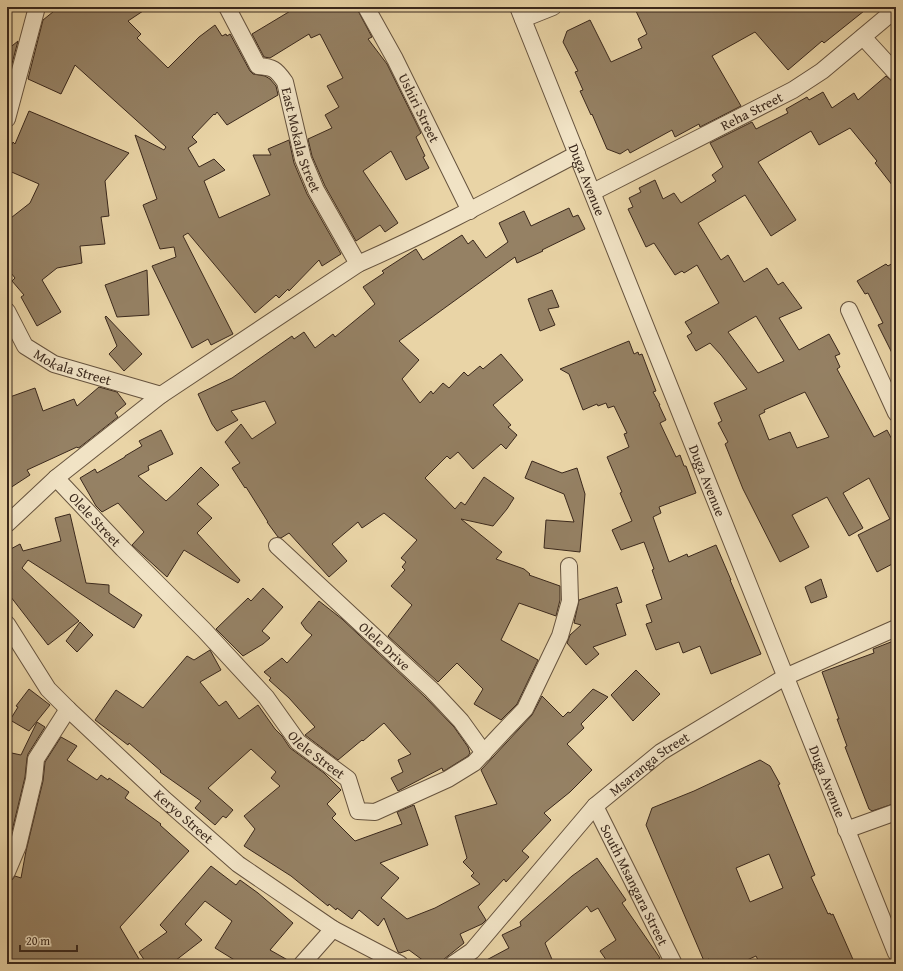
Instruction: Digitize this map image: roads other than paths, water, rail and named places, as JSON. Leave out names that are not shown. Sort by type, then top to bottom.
[{"type":"street","points":[[7,119],[37,7]]},
{"type":"street","name":"East Mokala Street","points":[[228,7],[258,66],[269,67],[279,72],[285,82],[304,159],[316,190],[358,264]]},
{"type":"street","name":"Ushiri Street","points":[[366,7],[395,59],[470,210]]},
{"type":"street","points":[[521,13],[553,7]]},
{"type":"street","name":"Reha Street","points":[[593,192],[793,90],[822,71],[896,10]]},
{"type":"street","name":"Duga Avenue","points":[[521,13],[846,830],[892,930],[896,954]]},
{"type":"street","points":[[863,37],[896,73]]},
{"type":"street","points":[[7,524],[56,478],[161,395],[358,264],[470,210],[577,154]]},
{"type":"street","points":[[849,310],[896,413]]},
{"type":"street","name":"Mokala Street","points":[[7,311],[25,346],[54,364],[161,395]]},
{"type":"street","name":"Olele Street","points":[[56,478],[123,549],[210,635],[266,697],[298,742],[348,779],[358,811],[375,812],[448,779],[474,763],[525,710],[560,636],[570,601],[569,566]]},
{"type":"street","name":"Olele Drive","points":[[277,546],[432,690],[461,721],[484,753]]},
{"type":"street","name":"Keryo Street","points":[[7,624],[48,688],[68,709],[164,800],[238,864],[333,929],[400,964]]},
{"type":"street","name":"Msaranga Street","points":[[453,964],[472,951],[595,806],[661,752],[785,677],[896,628]]},
{"type":"street","points":[[7,872],[18,846],[34,779],[36,759],[68,709]]},
{"type":"street","name":"South Msangara Street","points":[[595,806],[674,964]]},
{"type":"street","points":[[846,830],[896,812]]},
{"type":"street","points":[[302,964],[333,929]]}]
